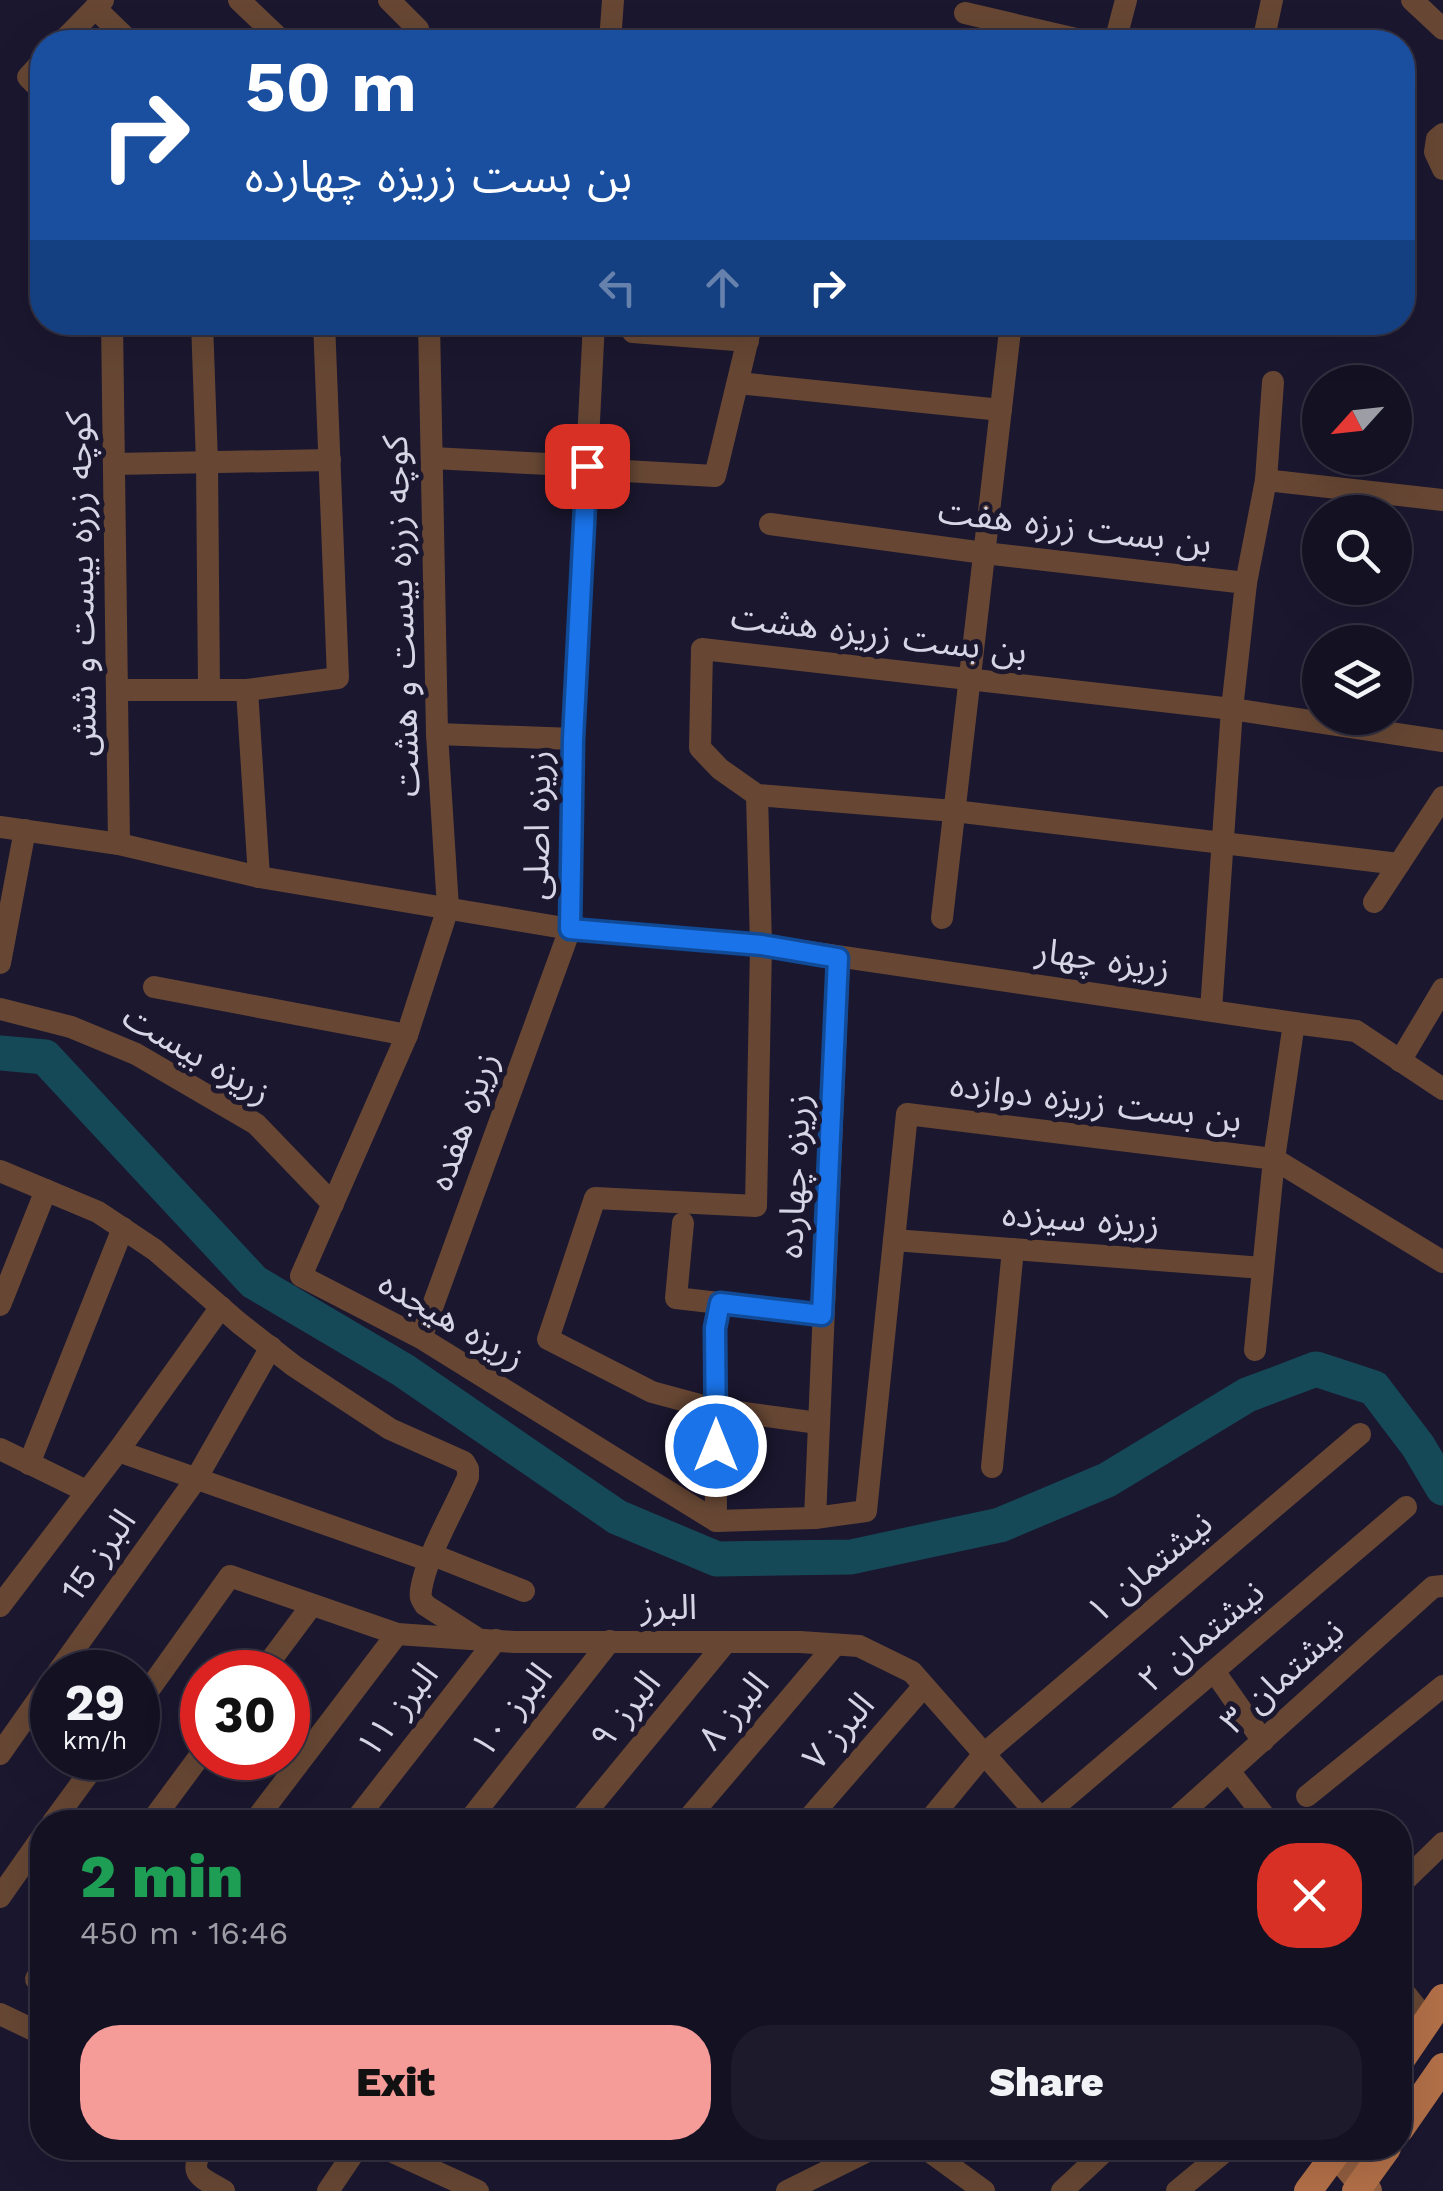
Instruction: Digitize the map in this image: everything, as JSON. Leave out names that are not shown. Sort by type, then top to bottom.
[{"type":"main road","points":[[1412,2044],[1435,2010]]},
{"type":"main road","points":[[1412,2111],[1443,2067]]},
{"type":"main road","points":[[1308,2191],[1329,2160]]},
{"type":"main road","points":[[1343,2160],[1362,2188],[1380,2160]]},
{"type":"street","points":[[239,0],[270,30]]},
{"type":"street","points":[[389,0],[418,29]]},
{"type":"street","points":[[611,30],[613,0]]},
{"type":"street","points":[[1118,30],[1126,0]]},
{"type":"street","points":[[1266,30],[1272,0]]},
{"type":"street","points":[[1412,0],[1443,29]]},
{"type":"street","points":[[74,30],[99,4],[120,30]]},
{"type":"street","points":[[965,13],[1038,30]]},
{"type":"street","points":[[1443,134],[1437,139],[1435,152],[1443,170]]},
{"type":"street","name":"کوچه زرزه بیست و شش","points":[[112,335],[119,844]]},
{"type":"street","points":[[202,335],[209,690]]},
{"type":"street","points":[[117,690],[247,690],[338,678],[325,335]]},
{"type":"street","name":"کوچه زرزه بیست و هشت","points":[[429,335],[437,734],[448,908]]},
{"type":"street","name":"زریزه اصلی","points":[[0,827],[119,844],[259,878],[570,929],[573,739],[593,335]]},
{"type":"street","points":[[625,471],[715,476],[749,335]]},
{"type":"street","points":[[942,918],[1010,335]]},
{"type":"street","points":[[738,382],[1001,410]]},
{"type":"street","points":[[1246,583],[1266,480],[1272,382]]},
{"type":"street","points":[[432,458],[587,466]]},
{"type":"street","points":[[114,464],[330,460]]},
{"type":"street","points":[[1266,480],[1443,500]]},
{"type":"street","name":"بن بست زرزه هفت","points":[[770,524],[1246,583],[1232,709],[1211,1010]]},
{"type":"street","name":"بن بست زریزه هشت","points":[[757,795],[720,769],[700,748],[702,649],[1232,709],[1443,741]]},
{"type":"street","points":[[247,690],[259,878]]},
{"type":"street","points":[[437,734],[573,739]]},
{"type":"street","points":[[818,1422],[715,1409],[652,1392],[548,1339],[595,1198],[756,1206],[762,945],[757,795],[954,812],[1399,864]]},
{"type":"street","points":[[1374,902],[1443,797]]},
{"type":"street","points":[[0,964],[25,830]]},
{"type":"street","name":"زریزه هیجده","points":[[448,908],[407,1034],[302,1276],[421,1338],[716,1521]]},
{"type":"street","name":"زریزه چهار","points":[[570,929],[762,945],[1356,1032],[1443,1088]]},
{"type":"street","name":"زریزه هفده","points":[[421,1338],[570,929]]},
{"type":"street","name":"زریزه چهارده","points":[[815,1518],[838,958]]},
{"type":"street","points":[[154,987],[407,1034]]},
{"type":"street","points":[[1400,1061],[1443,989]]},
{"type":"street","name":"زریزه بیست","points":[[0,1009],[71,1027],[136,1054],[239,1114],[256,1124],[333,1204]]},
{"type":"street","points":[[1294,1023],[1274,1159],[1443,1262]]},
{"type":"street","name":"بن بست زریزه دوازده","points":[[716,1521],[815,1518],[866,1510],[907,1114],[1274,1159],[1255,1350]]},
{"type":"street","points":[[0,1171],[98,1212],[155,1250],[294,1366],[390,1429],[464,1462],[468,1477],[431,1558],[421,1599],[487,1640]]},
{"type":"street","points":[[0,1305],[46,1190]]},
{"type":"street","points":[[683,1223],[676,1298],[822,1315]]},
{"type":"street","points":[[29,1464],[123,1228]]},
{"type":"street","name":"زریزه سیزده","points":[[894,1240],[1263,1268]]},
{"type":"street","points":[[992,1466],[1013,1249]]},
{"type":"street","points":[[716,1521],[715,1328],[720,1303]]},
{"type":"street","points":[[0,1606],[221,1308]]},
{"type":"street","name":"البرز 15","points":[[74,1650],[196,1479],[271,1348]]},
{"type":"street","name":"نيشتمان ۱","points":[[938,1810],[984,1754],[1360,1434]]},
{"type":"street","points":[[0,1450],[86,1491]]},
{"type":"street","points":[[118,1451],[524,1591]]},
{"type":"street","name":"نيشتمان ۲","points":[[1054,1810],[1406,1508]]},
{"type":"street","name":"البرز","points":[[160,1674],[230,1576],[397,1634],[487,1640],[800,1642],[859,1646],[912,1672],[1032,1810]]},
{"type":"street","name":"نيشتمان ۳","points":[[1185,1810],[1433,1587],[1442,1586]]},
{"type":"street","points":[[278,1650],[312,1604]]},
{"type":"street","points":[[263,1810],[397,1634]]},
{"type":"street","name":"البرز ۱۱","points":[[363,1810],[487,1640]]},
{"type":"street","name":"البرز ۱۰","points":[[477,1810],[610,1642]]},
{"type":"street","name":"البرز ۹","points":[[588,1810],[726,1642]]},
{"type":"street","name":"البرز ۸","points":[[695,1810],[835,1644]]},
{"type":"street","points":[[1214,1671],[1263,1740]]},
{"type":"street","name":"البرز ۷","points":[[816,1810],[924,1686]]},
{"type":"street","points":[[1307,1796],[1443,1686]]},
{"type":"street","points":[[0,1754],[30,1711]]},
{"type":"street","points":[[1228,1771],[1259,1810]]},
{"type":"street","points":[[62,1810],[84,1780]]},
{"type":"street","points":[[160,1810],[182,1780]]},
{"type":"street","points":[[1412,1873],[1443,1843]]},
{"type":"street","points":[[0,1897],[30,1855]]},
{"type":"street","points":[[1412,1995],[1435,2010]]},
{"type":"street","points":[[0,2014],[30,2028]]},
{"type":"street","points":[[196,2160],[200,2176],[224,2191]]},
{"type":"street","points":[[328,2191],[349,2160]]},
{"type":"street","points":[[410,2160],[478,2191]]},
{"type":"street","points":[[787,2191],[850,2160]]},
{"type":"street","points":[[941,2160],[984,2191]]},
{"type":"street","points":[[1062,2191],[1095,2160]]},
{"type":"street","points":[[1177,2191],[1214,2160]]},
{"type":"waterway","points":[[0,1053],[45,1057],[254,1282],[403,1370],[617,1517],[717,1559],[851,1557],[1000,1525],[1107,1480],[1247,1395],[1316,1369],[1374,1388],[1418,1446],[1443,1488]]},
{"type":"route","points":[[587,466],[573,739],[570,929],[762,945],[838,958],[822,1315],[720,1303],[715,1328],[716,1446]]}]
